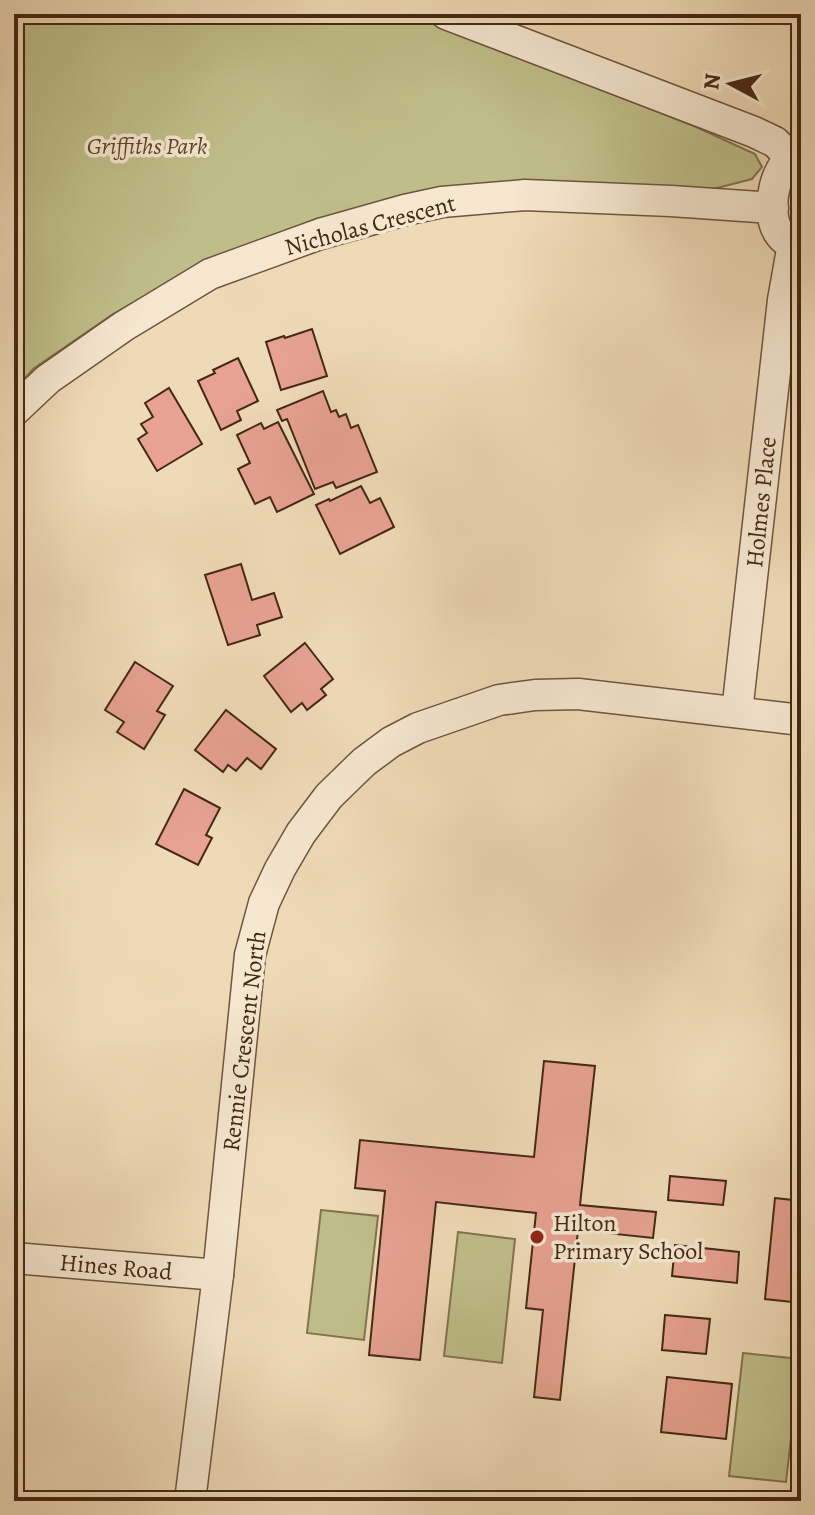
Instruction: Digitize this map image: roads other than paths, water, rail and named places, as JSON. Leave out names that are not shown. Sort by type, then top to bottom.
[{"type":"street","points":[[446,14],[775,142],[796,156],[784,165],[779,174],[772,219],[781,237],[797,244]]},
{"type":"street","name":"Nicholas Crescent","points":[[14,411],[60,370],[124,326],[210,274],[320,234],[405,210],[442,202],[525,195],[773,208]]},
{"type":"street","name":"Holmes Place","points":[[737,712],[783,300],[797,244]]},
{"type":"street","name":"Rennie Crescent North","points":[[190,1501],[218,1275],[250,955],[264,903],[280,869],[301,833],[329,796],[364,762],[391,742],[418,728],[499,700],[578,694],[801,720]]},
{"type":"street","name":"Hines Road","points":[[14,1258],[218,1275]]},
{"type":"place","name":"Hilton Primary School","points":[[537,1237]]},
{"type":"park label","name":"Griffiths Park","points":[[147,146]]}]
